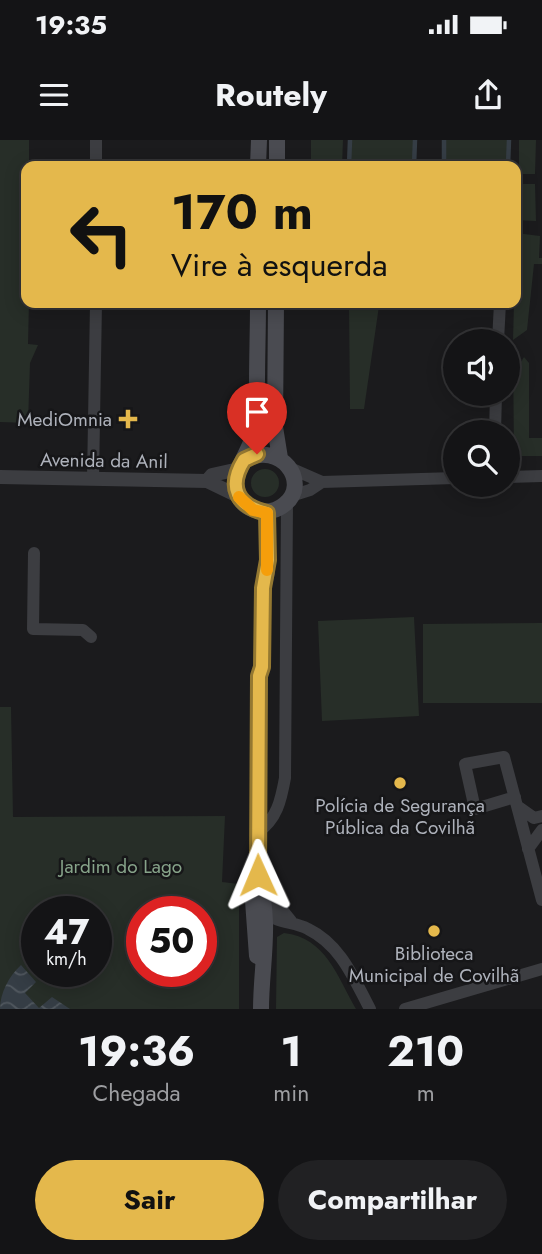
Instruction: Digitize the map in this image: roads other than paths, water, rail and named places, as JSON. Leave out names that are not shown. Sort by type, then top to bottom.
[{"type":"main road","points":[[258,161],[259,140]]},
{"type":"main road","points":[[277,140],[277,161]]},
{"type":"main road","points":[[258,308],[256,426],[235,481],[238,496],[253,510],[267,513],[289,500],[293,478],[285,463],[275,427],[276,308]]},
{"type":"main road","points":[[242,464],[265,454],[285,463]]},
{"type":"main road","points":[[261,1009],[266,932],[258,878],[259,676],[262,667],[263,588],[267,572],[267,513]]},
{"type":"main road","points":[[258,878],[251,887],[251,904],[258,966],[262,971]]},
{"type":"street","points":[[96,140],[96,161]]},
{"type":"street","points":[[93,479],[96,308]]},
{"type":"street","points":[[498,329],[499,308]]},
{"type":"street","points":[[285,463],[322,482]]},
{"type":"street","name":"Avenida da Anil","points":[[207,481],[212,475],[242,464]]},
{"type":"street","points":[[520,477],[542,476]]},
{"type":"street","name":"Avenida da Anil","points":[[0,477],[207,481],[238,496]]},
{"type":"street","points":[[258,832],[270,822],[277,810],[285,778],[289,500],[322,482],[443,478]]},
{"type":"street","points":[[34,553],[33,629],[83,629],[91,637]]},
{"type":"street","points":[[516,801],[475,809],[465,764],[504,757],[516,801],[528,849],[542,900]]},
{"type":"street","points":[[516,801],[534,818],[542,816]]},
{"type":"street","points":[[528,849],[542,830]]},
{"type":"street","points":[[263,903],[275,921],[291,921],[329,942],[342,957],[370,1009]]},
{"type":"street","points":[[266,932],[274,925],[291,921]]},
{"type":"street","points":[[405,1009],[542,969]]},
{"type":"water","points":[[21,965],[21,987],[31,987],[25,993],[39,1008],[52,997],[70,1009],[0,1009],[6,985]]},
{"type":"waterway","points":[[349,161],[350,140]]},
{"type":"waterway","points":[[414,161],[415,140]]},
{"type":"waterway","points":[[444,140],[444,161]]},
{"type":"waterway","points":[[508,161],[509,140]]},
{"type":"place","name":"MediOmnia","points":[[128,419]]},
{"type":"place","name":"Polícia de Segurança Pública da Covilhã","points":[[400,783]]},
{"type":"place","name":"Biblioteca Municipal de Covilhã","points":[[434,931]]},
{"type":"park label","name":"Jardim do Lago","points":[[121,866]]}]
